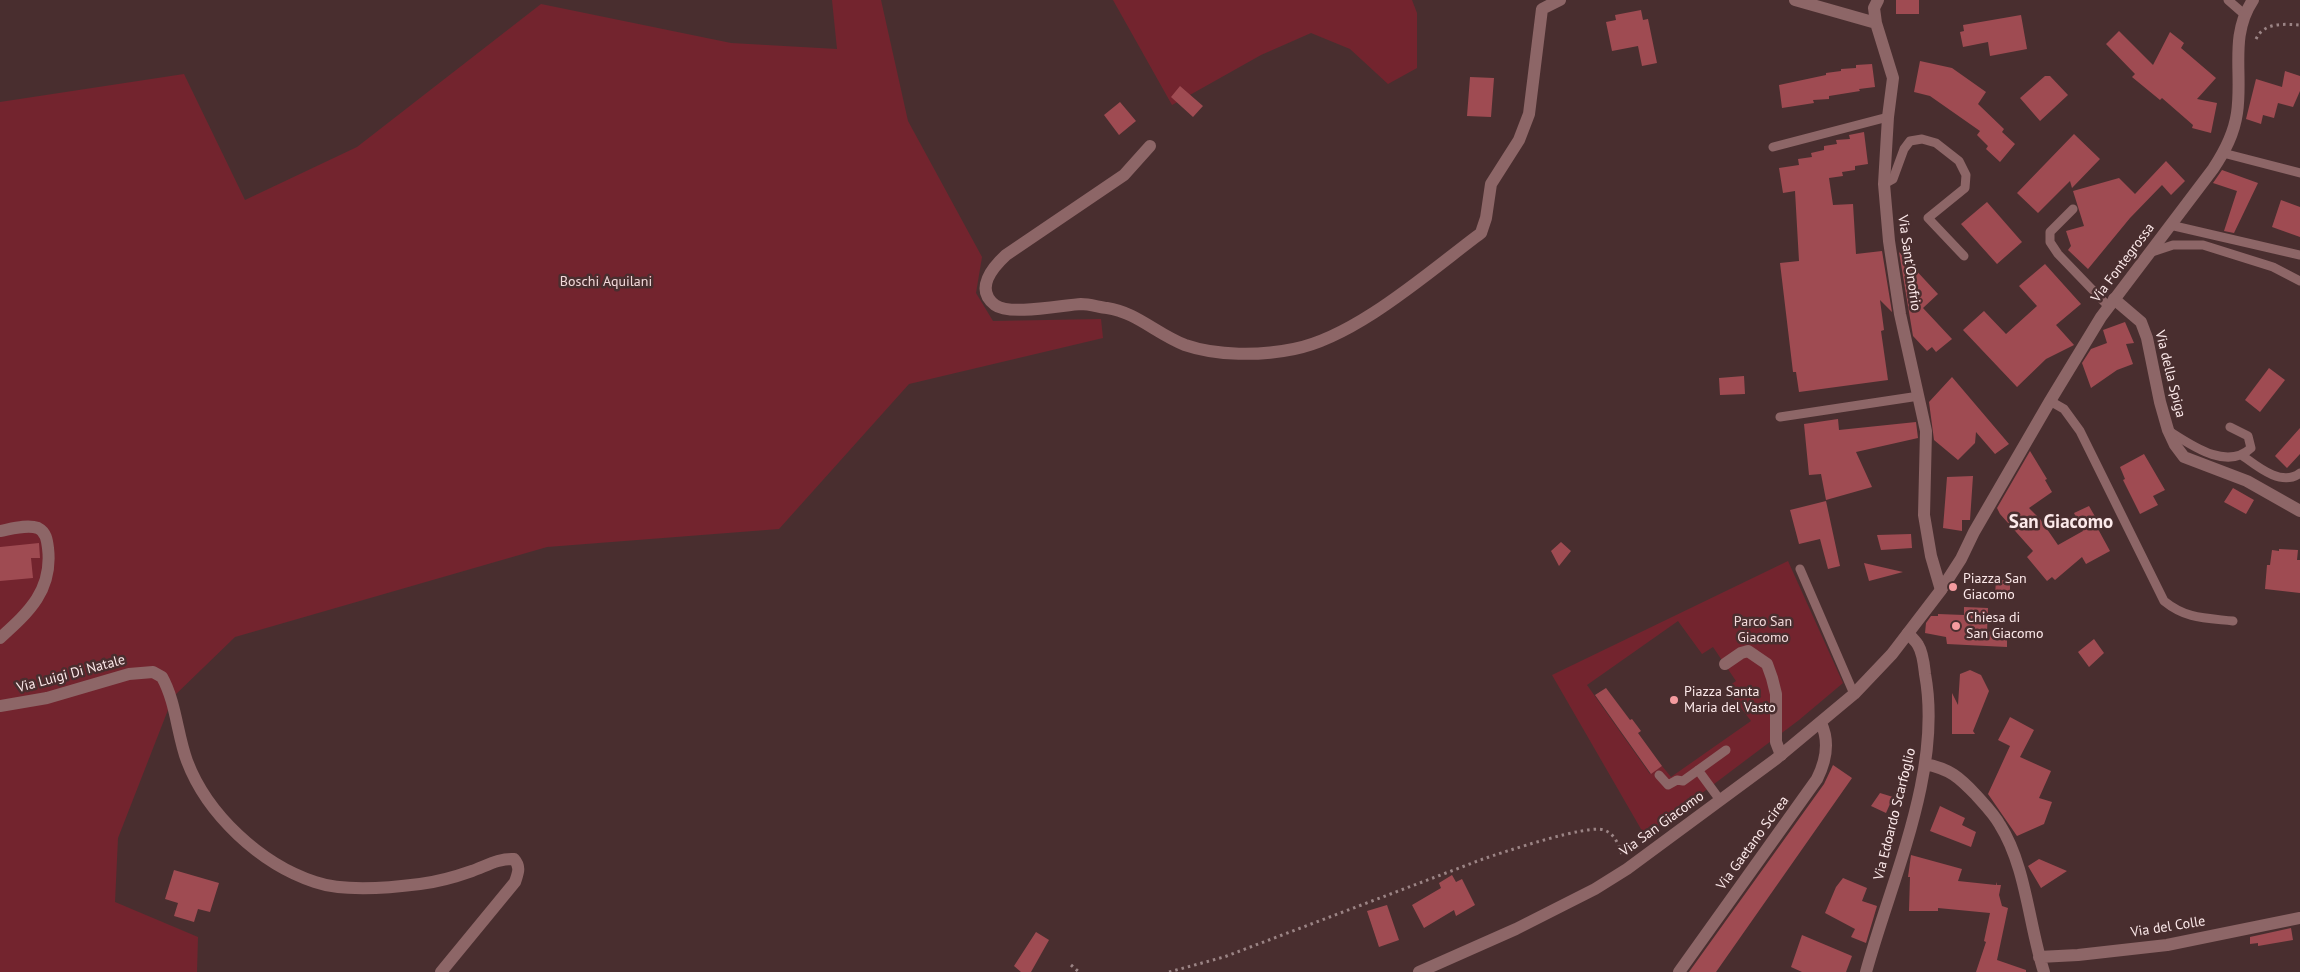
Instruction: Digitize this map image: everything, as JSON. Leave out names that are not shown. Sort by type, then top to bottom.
[{"type":"street","points":[[1150,146],[1124,175],[1006,255],[992,268],[986,282],[988,297],[996,306],[1015,309],[1083,304],[1114,309],[1140,320],[1185,345],[1219,352],[1259,354],[1294,349],[1321,341],[1362,320],[1481,233],[1486,218],[1491,184],[1519,140],[1529,114],[1542,9],[1560,0]]},
{"type":"street","points":[[1795,0],[1876,23]]},
{"type":"street","name":"Via Sant'Onofrio","points":[[1878,0],[1874,8],[1876,23],[1893,78],[1888,117],[1884,184],[1889,241],[1900,314],[1919,396],[1926,442],[1923,494],[1926,531],[1930,556],[1941,590]]},
{"type":"street","name":"Via Fontegrossa","points":[[1941,590],[1961,559],[1974,532],[2050,401],[2111,303],[2214,169],[2229,143],[2237,112],[2238,45],[2244,14],[2253,0]]},
{"type":"street","name":"Via della Spiga","points":[[2111,303],[2141,322],[2147,338],[2160,402],[2168,430],[2175,445],[2184,457],[2247,481],[2300,511]]},
{"type":"street","points":[[0,531],[29,527],[40,529],[47,539],[48,560],[47,576],[43,590],[14,625],[0,638]]},
{"type":"street","points":[[1908,633],[1941,590]]},
{"type":"street","name":"Via San Giacomo","points":[[1419,972],[1516,929],[1595,889],[1627,869],[1781,755],[1821,723],[1854,694],[1892,654],[1908,633]]},
{"type":"street","name":"Via Edoardo Scarfoglio","points":[[1866,972],[1904,847],[1925,764],[1929,732],[1927,685],[1923,660],[1918,645],[1908,633]]},
{"type":"street","points":[[1725,664],[1741,653],[1748,651],[1767,664],[1776,694],[1776,742],[1781,755]]},
{"type":"street","name":"Via Luigi Di Natale","points":[[0,706],[47,698],[129,674],[153,672],[158,674],[166,684],[190,767],[199,790],[220,819],[259,851],[291,872],[315,882],[339,887],[422,884],[461,875],[499,860],[514,859],[518,864],[519,872],[515,882],[441,972]]},
{"type":"street","name":"Via Gaetano Scirea","points":[[1678,972],[1817,779],[1826,751],[1825,732],[1821,723]]},
{"type":"street","points":[[1925,764],[1944,768],[1967,785],[2001,826],[2009,843],[2024,891],[2044,972]]},
{"type":"street","name":"Via del Colle","points":[[2039,957],[2078,955],[2167,945],[2300,918]]},
{"type":"lane","points":[[2228,0],[2244,14]]},
{"type":"lane","points":[[1773,147],[1888,117]]},
{"type":"lane","points":[[1884,184],[1893,179],[1904,149],[1910,141],[1922,138],[1936,143],[1959,161],[1966,176],[1965,188],[1928,218],[1964,256]]},
{"type":"lane","points":[[2223,154],[2300,173]]},
{"type":"lane","points":[[2073,209],[2050,232],[2050,242],[2058,254],[2111,303]]},
{"type":"lane","points":[[2170,224],[2300,254]]},
{"type":"lane","points":[[2148,253],[2173,245],[2203,245],[2273,267],[2300,281]]},
{"type":"lane","points":[[1780,417],[1919,396]]},
{"type":"lane","points":[[2050,401],[2064,409],[2080,431],[2164,601],[2178,612],[2194,617],[2233,621]]},
{"type":"lane","points":[[2230,427],[2248,436],[2250,448],[2243,456]]},
{"type":"lane","points":[[2168,430],[2194,447],[2225,458],[2243,456],[2259,467],[2281,478],[2294,477],[2300,473]]},
{"type":"lane","points":[[1800,569],[1854,694]]},
{"type":"lane","points":[[1659,775],[1668,785],[1677,780],[1683,781],[1726,750]]},
{"type":"lane","points":[[1698,770],[1720,800]]},
{"type":"path","points":[[2255,41],[2259,33],[2270,27],[2281,24],[2300,25]]},
{"type":"path","points":[[1169,972],[1224,957],[1483,859],[1595,828],[1604,830],[1617,841],[1627,869]]},
{"type":"path","points":[[1071,965],[1080,972]]},
{"type":"green space","name":"Boschi Aquilani","points":[[832,0],[881,0],[908,121],[982,257],[976,293],[993,321],[1101,319],[1103,338],[909,384],[779,529],[547,547],[235,637],[173,697],[118,838],[115,902],[198,937],[197,972],[0,972],[0,102],[184,74],[245,200],[357,147],[541,4],[731,43],[837,49]]},
{"type":"green space","points":[[1113,0],[1412,0],[1417,13],[1417,68],[1388,84],[1350,49],[1311,33],[1261,55],[1172,105]]},
{"type":"green space","name":"Parco San Giacomo","points":[[1788,561],[1843,683],[1799,720],[1645,836],[1552,675]],"holes":[[[1678,621],[1702,654],[1713,647],[1736,681],[1726,688],[1751,721],[1671,777],[1662,766],[1650,774],[1587,685]]]},
{"type":"building","points":[[1896,0],[1919,0],[1919,14],[1896,14]]},
{"type":"building","points":[[1641,10],[1643,20],[1648,19],[1657,63],[1642,66],[1638,46],[1612,51],[1606,22],[1616,20],[1615,15]]},
{"type":"building","points":[[2021,15],[2027,49],[1990,56],[1988,42],[1963,47],[1960,32],[1964,31],[1963,25]]},
{"type":"building","points":[[2119,31],[2153,65],[2170,32],[2184,43],[2181,48],[2216,78],[2197,99],[2217,103],[2211,133],[2192,128],[2193,125],[2162,98],[2160,100],[2132,77],[2135,74],[2106,44]]},
{"type":"building","points":[[1920,61],[1952,68],[1986,92],[1978,104],[2004,129],[2002,132],[2015,144],[2000,162],[1986,149],[1988,146],[1977,135],[1980,131],[1930,96],[1914,92]]},
{"type":"building","points":[[1872,64],[1875,87],[1829,96],[1829,99],[1813,100],[1814,103],[1782,108],[1779,85],[1826,75],[1826,73],[1841,71],[1841,69],[1856,68],[1856,65]]},
{"type":"building","points":[[2285,71],[2300,76],[2300,91],[2293,107],[2278,103],[2274,118],[2263,115],[2261,124],[2246,119],[2256,79],[2282,87]]},
{"type":"building","points":[[2045,76],[2050,76],[2068,95],[2040,121],[2020,98]]},
{"type":"building","points":[[1470,77],[1494,78],[1491,117],[1467,116]]},
{"type":"building","points":[[1180,86],[1203,106],[1193,117],[1171,97]]},
{"type":"building","points":[[1120,102],[1136,121],[1119,135],[1104,115]]},
{"type":"building","points":[[1864,132],[1868,164],[1855,166],[1855,170],[1842,172],[1843,176],[1829,178],[1833,205],[1853,204],[1856,254],[1882,251],[1892,312],[1880,300],[1884,330],[1881,331],[1888,380],[1799,392],[1796,372],[1793,372],[1780,263],[1799,261],[1795,191],[1783,193],[1779,168],[1799,165],[1798,159],[1812,157],[1811,153],[1824,150],[1824,146],[1837,144],[1836,140],[1850,139],[1849,135]]},
{"type":"building","points":[[2074,134],[2100,159],[2072,188],[2070,181],[2038,213],[2017,193]]},
{"type":"building","points":[[2166,161],[2185,181],[2171,195],[2162,185],[2130,218],[2088,269],[2068,250],[2071,246],[2066,231],[2084,226],[2073,191],[2119,178],[2135,194]]},
{"type":"building","points":[[2222,170],[2258,183],[2234,233],[2224,231],[2237,191],[2213,183]]},
{"type":"building","points":[[2281,200],[2300,207],[2300,237],[2272,227]]},
{"type":"building","points":[[1987,202],[2022,242],[1997,264],[1961,224]]},
{"type":"building","points":[[1899,252],[1938,294],[1923,308],[1952,339],[1936,352],[1932,347],[1927,351],[1913,336]]},
{"type":"building","points":[[2045,264],[2081,304],[2056,325],[2074,345],[2046,359],[2017,387],[1963,330],[1984,311],[2006,334],[2037,306],[2019,286]]},
{"type":"building","points":[[2125,322],[2134,343],[2126,344],[2133,364],[2117,370],[2091,388],[2082,363],[2091,349],[2107,343],[2103,330]]},
{"type":"building","points":[[2269,368],[2285,380],[2260,412],[2245,400]]},
{"type":"building","points":[[1744,376],[1745,394],[1720,395],[1719,378]]},
{"type":"building","points":[[1952,377],[2009,444],[1995,454],[1976,432],[1975,443],[1958,460],[1934,440],[1929,402]]},
{"type":"building","points":[[1838,419],[1839,430],[1916,422],[1918,438],[1856,452],[1872,487],[1826,500],[1821,474],[1809,475],[1804,424]]},
{"type":"building","points":[[2300,428],[2300,454],[2287,468],[2275,456]]},
{"type":"building","points":[[2030,451],[2047,479],[2045,480],[2052,492],[2029,508],[2040,519],[2058,545],[2083,531],[2074,513],[2089,506],[2101,527],[2098,529],[2110,551],[2086,564],[2082,557],[2055,580],[2052,577],[2047,581],[2027,557],[2033,551],[2000,514],[1997,508]]},
{"type":"building","points":[[2144,454],[2165,490],[2153,496],[2158,505],[2140,514],[2123,480],[2125,479],[2120,467]]},
{"type":"building","points":[[1973,476],[1970,520],[1962,520],[1962,531],[1943,528],[1947,477]]},
{"type":"building","points":[[2233,488],[2254,500],[2246,514],[2224,502]]},
{"type":"building","points":[[1826,501],[1840,566],[1828,569],[1820,539],[1799,544],[1790,510]]},
{"type":"building","points":[[1911,534],[1912,548],[1881,550],[1877,535]]},
{"type":"building","points":[[1561,542],[1571,551],[1559,566],[1551,551]]},
{"type":"building","points":[[39,543],[40,558],[31,558],[33,578],[0,581],[0,547]]},
{"type":"building","points":[[2279,549],[2298,550],[2297,560],[2300,560],[2300,593],[2265,589],[2267,565],[2270,565],[2272,550],[2279,551]]},
{"type":"building","points":[[1864,563],[1903,572],[1869,581]]},
{"type":"building","points":[[1996,580],[2010,580],[2010,596],[1995,596]]},
{"type":"building","name":"Chiesa di San Giacomo","points":[[1964,607],[1988,608],[1987,632],[2007,630],[2007,647],[1947,644],[1946,637],[1925,633],[1926,623],[1931,616],[1938,616],[1938,614],[1964,615]]},
{"type":"building","points":[[2094,639],[2104,653],[2089,667],[2078,652]]},
{"type":"building","points":[[1970,670],[1981,675],[1989,691],[1973,731],[1975,734],[1952,734],[1952,693],[1958,705],[1960,674]]},
{"type":"building","points":[[1606,688],[1630,720],[1632,719],[1641,731],[1638,733],[1662,766],[1651,774],[1595,695]]},
{"type":"building","points":[[2010,717],[2034,730],[2020,757],[2051,771],[2039,798],[2052,802],[2044,824],[2017,836],[1988,794],[2010,746],[1998,740]]},
{"type":"building","points":[[1833,765],[1852,778],[1716,972],[1689,972],[1824,784]]},
{"type":"building","points":[[1880,793],[1893,797],[1886,813],[1871,806]]},
{"type":"building","points":[[1940,806],[1965,818],[1962,825],[1976,832],[1971,847],[1930,831]]},
{"type":"building","points":[[1911,855],[1962,869],[1958,881],[1996,885],[1996,882],[1997,885],[2001,885],[1999,895],[2002,906],[2008,908],[1997,960],[2026,970],[2026,972],[1976,972],[1986,942],[1984,941],[1990,913],[1938,908],[1938,911],[1909,911],[1910,877],[1908,877]]},
{"type":"building","points":[[2039,859],[2067,871],[2041,888],[2028,866]]},
{"type":"building","points":[[174,870],[219,883],[210,912],[198,909],[194,922],[174,916],[178,903],[165,899]]},
{"type":"building","points":[[1452,875],[1456,882],[1462,879],[1475,905],[1456,916],[1454,910],[1424,928],[1412,905],[1441,888],[1439,883]]},
{"type":"building","points":[[1843,878],[1867,888],[1862,901],[1877,906],[1866,943],[1851,937],[1855,929],[1825,913],[1836,887]]},
{"type":"building","points":[[1387,905],[1399,940],[1379,947],[1367,911]]},
{"type":"building","points":[[2291,928],[2293,940],[2258,946],[2258,943],[2250,944],[2250,937]]},
{"type":"building","points":[[1036,932],[1049,940],[1031,972],[1021,972],[1014,966]]},
{"type":"building","points":[[1802,935],[1852,956],[1846,972],[1802,972],[1791,967]]},
{"type":"place","name":"Piazza San Giacomo","points":[[1953,587]]},
{"type":"place","name":"Chiesa di San Giacomo","points":[[1956,626]]},
{"type":"place","name":"Piazza Santa Maria del Vasto","points":[[1674,700]]},
{"type":"district","name":"San Giacomo","points":[[2061,523]]}]
